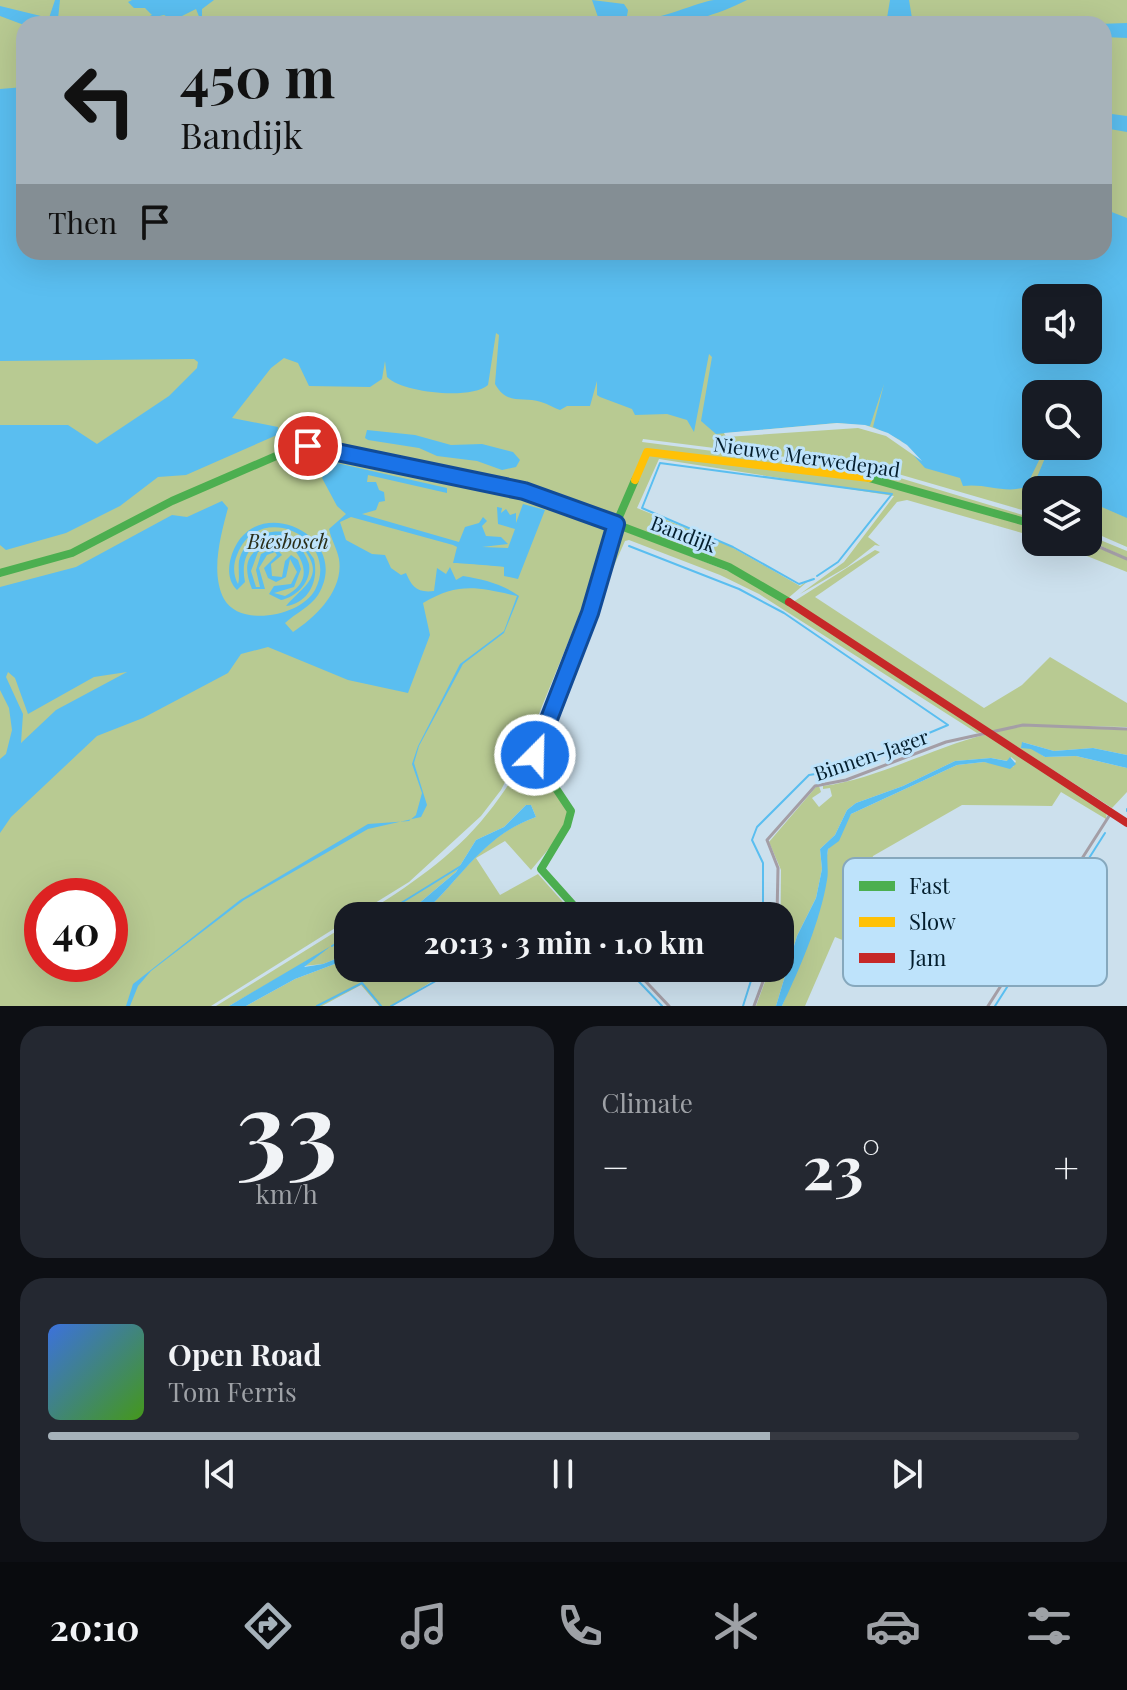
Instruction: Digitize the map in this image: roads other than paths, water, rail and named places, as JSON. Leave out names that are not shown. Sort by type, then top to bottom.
[{"type":"main road","name":"Bandijk","points":[[0,573],[72,553],[172,501],[257,463],[308,446],[524,491],[750,577],[1127,823]]},
{"type":"main road","name":"Nieuwe Merwedepad","points":[[570,902],[541,869],[549,850],[569,822],[571,811],[535,755],[590,613],[616,524],[642,458],[653,451],[881,479],[1022,521]]},
{"type":"street","points":[[1102,548],[1127,559]]},
{"type":"street","points":[[988,732],[1023,725],[1127,729]]},
{"type":"street","name":"Binnen-Jager","points":[[777,902],[778,868],[767,840],[815,786],[846,780],[946,742],[988,732]]},
{"type":"street","points":[[1082,858],[1111,812]]},
{"type":"street","points":[[646,982],[669,1006]]},
{"type":"street","points":[[754,1006],[763,982]]},
{"type":"street","points":[[988,1006],[1001,986]]},
{"type":"water","points":[[55,0],[60,0],[58,16],[50,16]]},
{"type":"water","points":[[214,0],[202,9],[202,16],[199,16],[196,9],[182,16],[150,16],[152,15],[145,8],[134,8],[128,2]]},
{"type":"water","points":[[592,0],[624,4],[628,10],[627,16],[598,16]]},
{"type":"water","points":[[714,0],[747,0],[714,14],[660,16]]},
{"type":"water","points":[[890,0],[909,0],[912,16],[887,16]]},
{"type":"water","points":[[0,6],[41,16],[16,16],[16,22],[0,16]]},
{"type":"water","points":[[1127,23],[1127,38],[1112,37],[1112,24]]},
{"type":"water","points":[[16,88],[16,260],[1112,260],[1112,212],[1127,218],[1127,518],[1102,507],[1102,476],[1038,476],[1044,460],[1102,460],[1102,380],[1022,380],[1022,460],[1039,460],[1031,476],[1022,476],[1022,488],[1018,489],[963,486],[960,478],[925,468],[900,440],[873,427],[884,384],[870,426],[837,423],[716,434],[701,421],[712,357],[709,354],[694,432],[687,420],[667,414],[635,415],[632,409],[600,397],[597,395],[597,381],[590,406],[567,406],[560,410],[534,400],[510,398],[495,384],[499,335],[496,333],[488,385],[467,392],[437,393],[395,383],[387,377],[385,361],[382,379],[370,387],[309,386],[298,363],[284,358],[271,368],[232,418],[278,427],[277,435],[186,475],[158,477],[120,506],[66,533],[6,550],[0,545],[0,425],[68,425],[97,444],[169,396],[197,368],[198,362],[194,359],[0,361],[0,89]]},
{"type":"water","points":[[1112,114],[1127,116],[1127,132],[1112,129]]},
{"type":"water","points":[[367,430],[415,435],[451,445],[482,444],[513,452],[520,460],[516,467],[502,470],[477,461],[437,456],[419,448],[368,440],[365,438]]},
{"type":"water","points":[[332,462],[447,488],[447,493],[368,475],[367,482],[376,482],[379,490],[384,492],[385,501],[379,502],[376,510],[362,514],[459,542],[465,527],[479,523],[483,517],[487,521],[482,526],[486,536],[501,537],[508,544],[482,547],[508,548],[515,529],[498,524],[497,507],[502,508],[501,513],[506,509],[510,515],[516,513],[516,523],[523,504],[545,510],[518,579],[504,576],[504,567],[453,563],[457,547],[453,545],[351,517],[340,522],[346,540],[372,554],[385,555],[391,568],[401,575],[406,573],[419,590],[434,591],[437,568],[446,574],[450,567],[456,580],[463,576],[485,580],[519,596],[504,633],[463,664],[419,746],[414,763],[427,805],[421,817],[411,819],[416,815],[422,793],[412,764],[418,746],[460,664],[504,631],[517,596],[468,588],[435,596],[423,603],[430,635],[408,693],[348,680],[268,647],[241,654],[228,673],[143,718],[97,736],[11,817],[0,833],[0,759],[6,754],[12,730],[9,708],[0,690],[0,587],[76,567],[172,515],[187,517],[222,501],[228,508],[218,554],[218,577],[224,599],[232,608],[256,616],[284,612],[308,599],[315,590],[320,571],[317,555],[308,541],[278,527],[262,529],[247,538],[235,562],[234,573],[238,584],[239,561],[246,546],[258,536],[282,532],[290,533],[291,538],[258,552],[251,571],[256,587],[260,587],[256,570],[261,554],[275,547],[282,555],[271,564],[272,576],[282,577],[285,561],[291,555],[298,560],[301,569],[294,587],[274,593],[285,596],[298,586],[304,574],[293,541],[299,538],[314,559],[315,575],[310,589],[301,600],[286,606],[310,580],[313,573],[309,556],[301,546],[309,571],[305,583],[297,592],[281,600],[269,594],[274,586],[291,584],[297,572],[290,559],[286,577],[276,582],[268,578],[264,568],[277,555],[275,552],[267,555],[259,568],[265,589],[252,589],[247,568],[249,560],[258,549],[284,537],[275,535],[253,546],[244,565],[245,582],[237,590],[230,577],[230,561],[240,538],[257,526],[276,523],[295,527],[311,538],[322,553],[326,573],[318,595],[285,623],[293,632],[311,619],[326,602],[337,581],[338,555],[329,529],[346,514],[337,506],[322,478]],"holes":[[[8,672],[15,678],[28,714],[94,677],[127,672],[56,710],[21,743],[23,714],[6,677]]]},
{"type":"water","points":[[1022,742],[1054,751],[1093,748],[1127,755],[1127,768],[1076,756],[1045,757],[1031,749],[1021,748]]},
{"type":"water","points":[[1010,757],[1016,764],[1010,769],[984,762],[957,765],[851,814],[839,841],[828,849],[824,896],[794,979],[794,946],[816,898],[822,869],[820,849],[835,835],[847,810],[856,803],[903,786],[955,761],[991,758],[1007,761]]},
{"type":"water","points":[[526,805],[531,805],[536,817],[517,825],[486,847],[435,902],[421,902],[456,872],[476,840],[504,827]]},
{"type":"water","points":[[401,822],[368,829],[244,900],[151,971],[138,986],[130,1006],[126,1006],[133,984],[240,900],[368,824]]},
{"type":"water","points":[[331,946],[304,967],[334,960],[334,964],[295,979],[246,1006],[229,1006]]},
{"type":"water","points":[[783,982],[793,982],[782,1006],[776,1006]]},
{"type":"waterway","points":[[814,579],[799,584],[733,547],[642,508],[660,463],[892,494],[838,562],[817,576]]},
{"type":"waterway","points":[[629,546],[739,589],[784,613],[948,725],[841,770],[809,775],[757,827],[752,840],[763,863],[763,902]]},
{"type":"waterway","points":[[1089,858],[1105,833]]},
{"type":"waterway","points":[[403,902],[461,866]]},
{"type":"waterway","points":[[391,1006],[434,982]]},
{"type":"waterway","points":[[639,982],[662,1006]]},
{"type":"waterway","points":[[743,1006],[751,982]]},
{"type":"waterway","points":[[317,1006],[362,983],[381,1006]]},
{"type":"waterway","points":[[995,1006],[1008,986]]},
{"type":"park label","name":"Biesbosch","points":[[288,540]]}]
